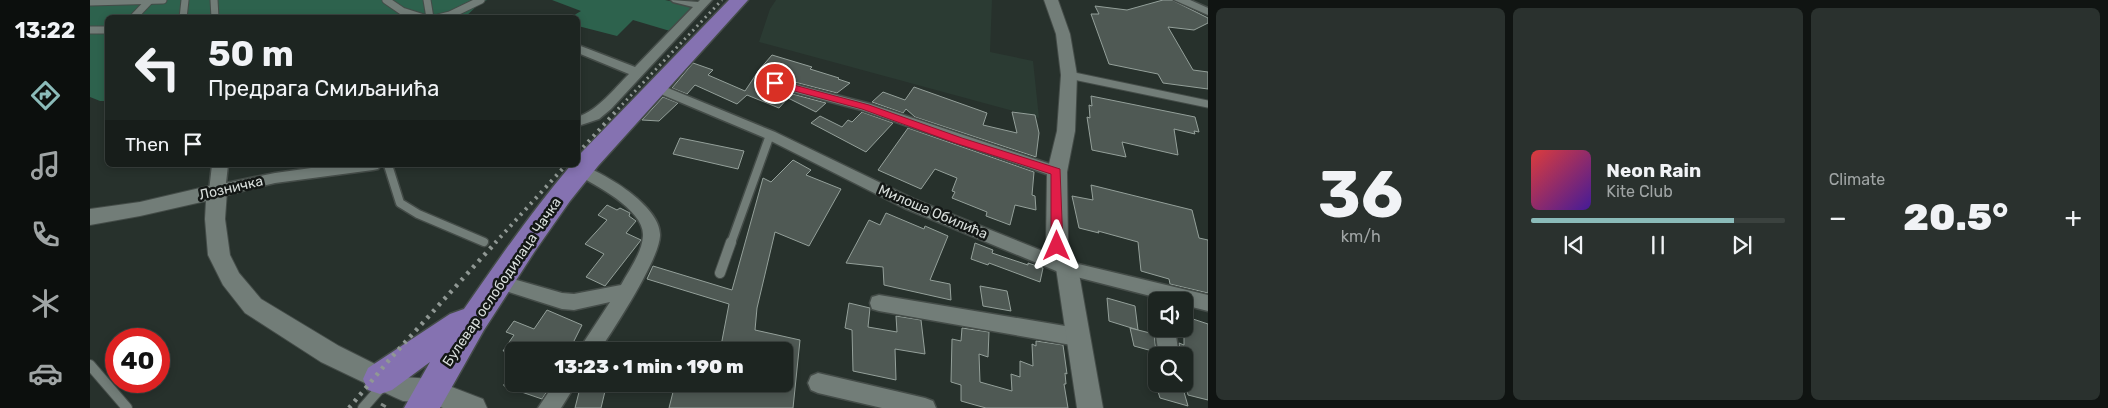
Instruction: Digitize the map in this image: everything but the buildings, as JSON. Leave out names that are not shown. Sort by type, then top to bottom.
[{"type":"main road","name":"Булевар ослободилаца Чачка","points":[[409,395],[473,321],[525,243],[580,170],[739,0]]},
{"type":"main road","points":[[409,395],[461,323],[473,321]]},
{"type":"street","points":[[676,0],[704,3]]},
{"type":"street","points":[[1051,0],[1063,34],[1068,75],[1066,131],[1057,172],[1057,246],[1067,268],[1090,408]]},
{"type":"street","points":[[1180,0],[1208,12]]},
{"type":"street","points":[[580,121],[600,112],[636,72],[704,3]]},
{"type":"street","points":[[580,50],[636,72]]},
{"type":"street","points":[[775,83],[866,107],[1057,172]]},
{"type":"street","name":"Милоша Обилића","points":[[668,92],[770,135],[910,204],[1067,268],[1148,292]]},
{"type":"street","points":[[220,167],[216,219],[219,255],[231,279],[244,296],[270,318],[330,354],[409,395],[474,408]]},
{"type":"street","name":"Лозничка","points":[[90,217],[140,209],[275,178],[358,167]]},
{"type":"street","points":[[580,170],[622,195],[644,216],[652,234],[652,240],[626,291],[594,342]]},
{"type":"street","points":[[499,282],[562,302],[574,302],[626,291]]},
{"type":"street","name":"Милоша Обилића","points":[[1193,301],[1208,303]]},
{"type":"street","points":[[879,303],[1077,337]]},
{"type":"street","points":[[818,383],[926,408]]},
{"type":"street","points":[[549,408],[560,392]]},
{"type":"lane","points":[[136,15],[150,0]]},
{"type":"lane","points":[[90,2],[163,0]]},
{"type":"lane","points":[[183,15],[185,0]]},
{"type":"lane","points":[[214,0],[215,15]]},
{"type":"lane","points":[[386,0],[402,11],[415,15]]},
{"type":"lane","points":[[428,0],[430,15]]},
{"type":"lane","points":[[447,15],[481,0]]},
{"type":"lane","points":[[90,30],[105,30]]},
{"type":"lane","points":[[1068,75],[1208,104]]},
{"type":"lane","points":[[720,273],[770,135]]},
{"type":"lane","points":[[389,167],[400,203],[418,214],[484,242]]},
{"type":"lane","points":[[90,365],[126,408]]},
{"type":"lane","points":[[363,408],[409,395]]},
{"type":"shaded area","points":[[776,0],[992,0],[990,52],[1033,61],[1039,118],[759,42],[770,9]]},
{"type":"green space","points":[[90,0],[487,0],[479,4],[467,15],[105,15],[105,101],[90,97]]},
{"type":"green space","points":[[552,0],[665,0],[694,6],[670,31],[633,20],[617,36],[580,27],[580,15],[574,15],[581,11]]},
{"type":"railway","points":[[618,109],[722,0]]},
{"type":"railway","points":[[580,151],[619,108]]},
{"type":"railway","points":[[495,243],[564,167]]},
{"type":"railway","points":[[349,408],[390,359],[496,242]]},
{"type":"route","points":[[775,83],[866,107],[1057,172],[1057,246]]}]
